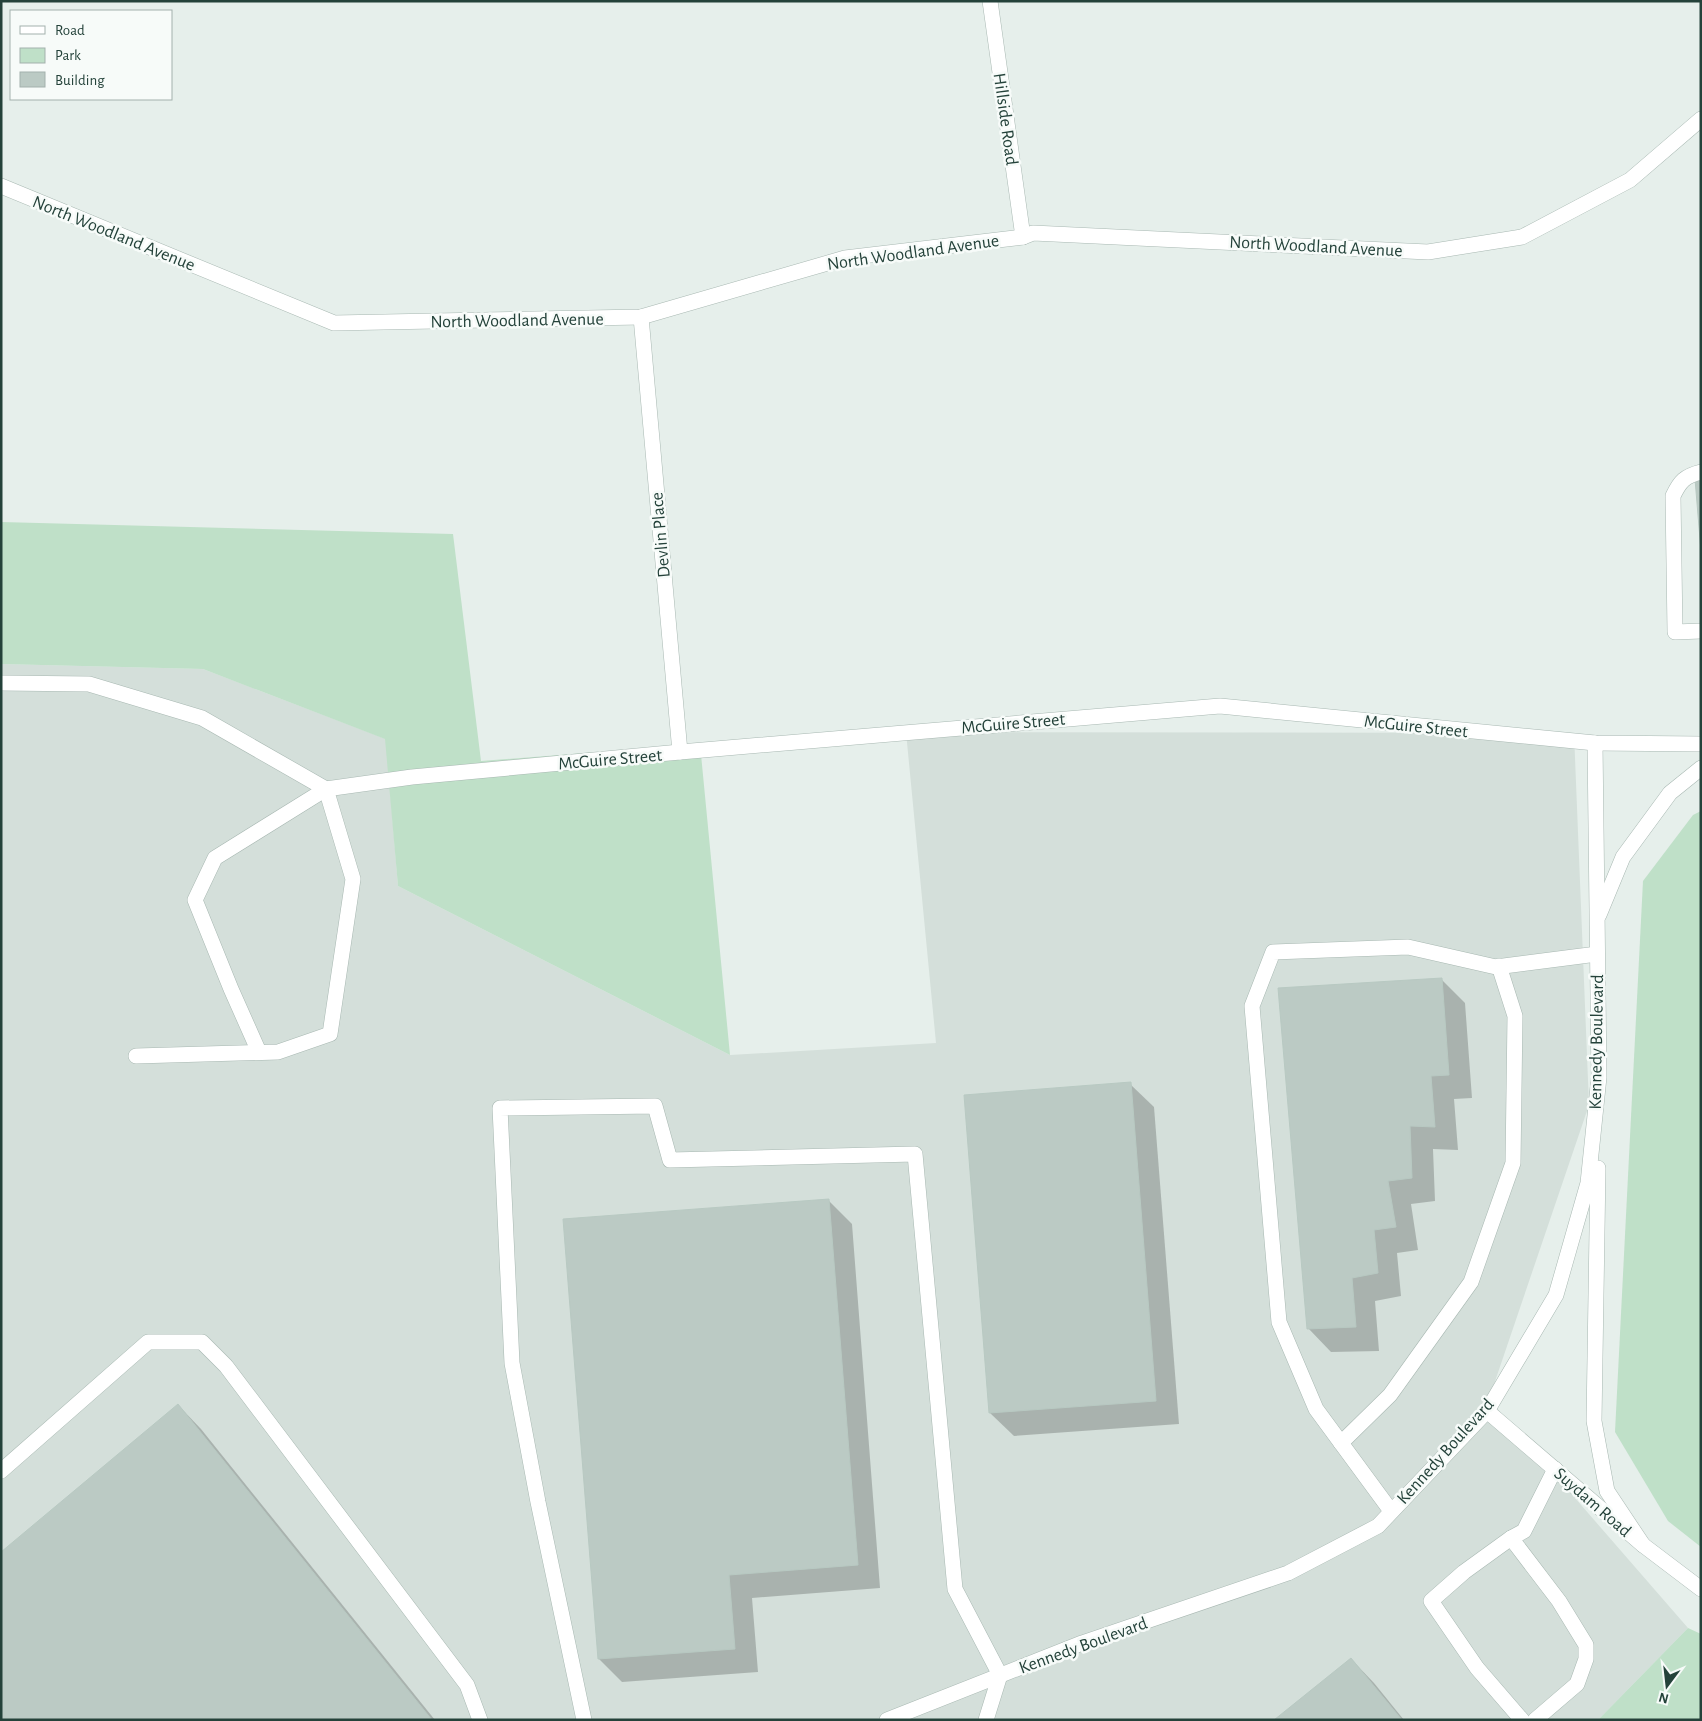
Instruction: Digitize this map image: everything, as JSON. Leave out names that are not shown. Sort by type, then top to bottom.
[{"type":"street","name":"Hillside Road","points":[[990,1],[1023,237]]},
{"type":"street","name":"North Woodland Avenue","points":[[1,186],[334,324],[641,317],[845,258],[1023,237],[1033,233],[1428,252],[1522,236],[1630,180],[1701,119]]},
{"type":"street","name":"Devlin Place","points":[[641,317],[680,752]]},
{"type":"street","points":[[1701,472],[1690,475],[1678,484],[1673,496],[1675,632],[1701,631]]},
{"type":"street","points":[[1,683],[89,684],[202,718],[326,789],[353,879],[330,1034],[278,1052],[136,1056]]},
{"type":"street","name":"McGuire Street","points":[[326,789],[412,777],[680,752],[1220,706],[1595,743],[1701,744]]},
{"type":"street","name":"Kennedy Boulevard","points":[[887,1720],[1082,1643],[1288,1573],[1378,1526],[1487,1411],[1556,1295],[1588,1183],[1599,1077],[1595,743]]},
{"type":"street","points":[[1596,921],[1623,857],[1670,793],[1701,768]]},
{"type":"street","points":[[259,1052],[196,900],[215,858],[326,789]]},
{"type":"street","points":[[1392,1511],[1316,1409],[1279,1322],[1252,1006],[1273,952],[1408,947],[1499,966],[1597,954]]},
{"type":"street","points":[[1341,1443],[1390,1395],[1471,1282],[1513,1164],[1515,1016],[1499,966]]},
{"type":"street","points":[[1599,1077],[1594,1422],[1607,1491],[1643,1545]]},
{"type":"street","points":[[584,1720],[538,1502],[512,1364],[500,1108],[655,1106],[670,1160],[915,1154],[954,1589],[1000,1675],[986,1720]]},
{"type":"street","points":[[1,1471],[148,1342],[202,1342],[226,1366],[467,1685],[480,1720]]},
{"type":"street","name":"Suydam Road","points":[[1487,1411],[1643,1545],[1701,1589]]},
{"type":"street","points":[[1522,1720],[1477,1668],[1431,1601],[1464,1572],[1511,1538],[1524,1531],[1555,1469]]},
{"type":"street","points":[[1511,1538],[1559,1601],[1586,1645],[1586,1659],[1577,1684],[1534,1720]]},
{"type":"shaded area","points":[[1,664],[203,669],[386,739],[398,886],[730,1055],[936,1043],[906,732],[1574,733],[1589,1105],[1489,1399],[1688,1628],[1598,1720],[1,1720]]},
{"type":"green space","points":[[1,522],[453,534],[481,761],[700,744],[730,1055],[398,886],[385,739],[203,669],[1,664]]},
{"type":"green space","points":[[1701,811],[1701,1547],[1668,1521],[1615,1432],[1643,881],[1693,815]]},
{"type":"green space","points":[[1688,1628],[1701,1634],[1701,1720],[1598,1720]]},
{"type":"building","points":[[1701,478],[1701,551],[1695,479]]},
{"type":"building","points":[[1442,978],[1449,1075],[1431,1076],[1435,1127],[1410,1126],[1412,1178],[1388,1181],[1396,1227],[1374,1230],[1378,1273],[1352,1278],[1356,1327],[1307,1329],[1278,988]]},
{"type":"building","points":[[1131,1082],[1156,1401],[989,1413],[964,1095]]},
{"type":"building","points":[[829,1199],[858,1565],[729,1575],[735,1649],[598,1659],[563,1219]]},
{"type":"building","points":[[178,1404],[432,1720],[3,1720],[1,1718],[1,1552]]},
{"type":"building","points":[[1351,1658],[1402,1720],[1274,1720]]}]
